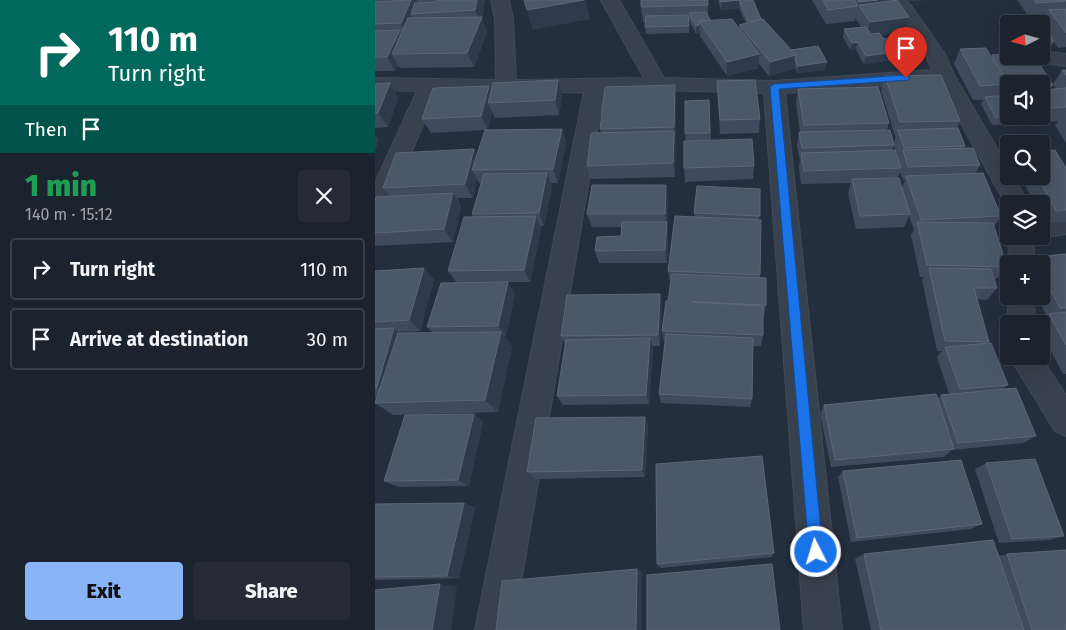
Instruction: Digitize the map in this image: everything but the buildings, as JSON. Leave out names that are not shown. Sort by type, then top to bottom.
[{"type":"street","points":[[500,0],[504,19],[506,86]]},
{"type":"street","points":[[610,0],[657,84]]},
{"type":"street","points":[[898,0],[944,54],[944,75],[1012,195]]},
{"type":"street","points":[[1050,57],[1066,60]]},
{"type":"street","points":[[375,84],[506,86],[657,84],[774,87],[944,75]]},
{"type":"street","points":[[375,209],[430,84]]},
{"type":"street","points":[[494,630],[595,85]]},
{"type":"street","points":[[774,87],[823,630]]},
{"type":"street","points":[[1050,227],[1066,225]]},
{"type":"street","points":[[1029,365],[1066,421]]},
{"type":"route","points":[[816,552],[774,87],[906,78]]}]
